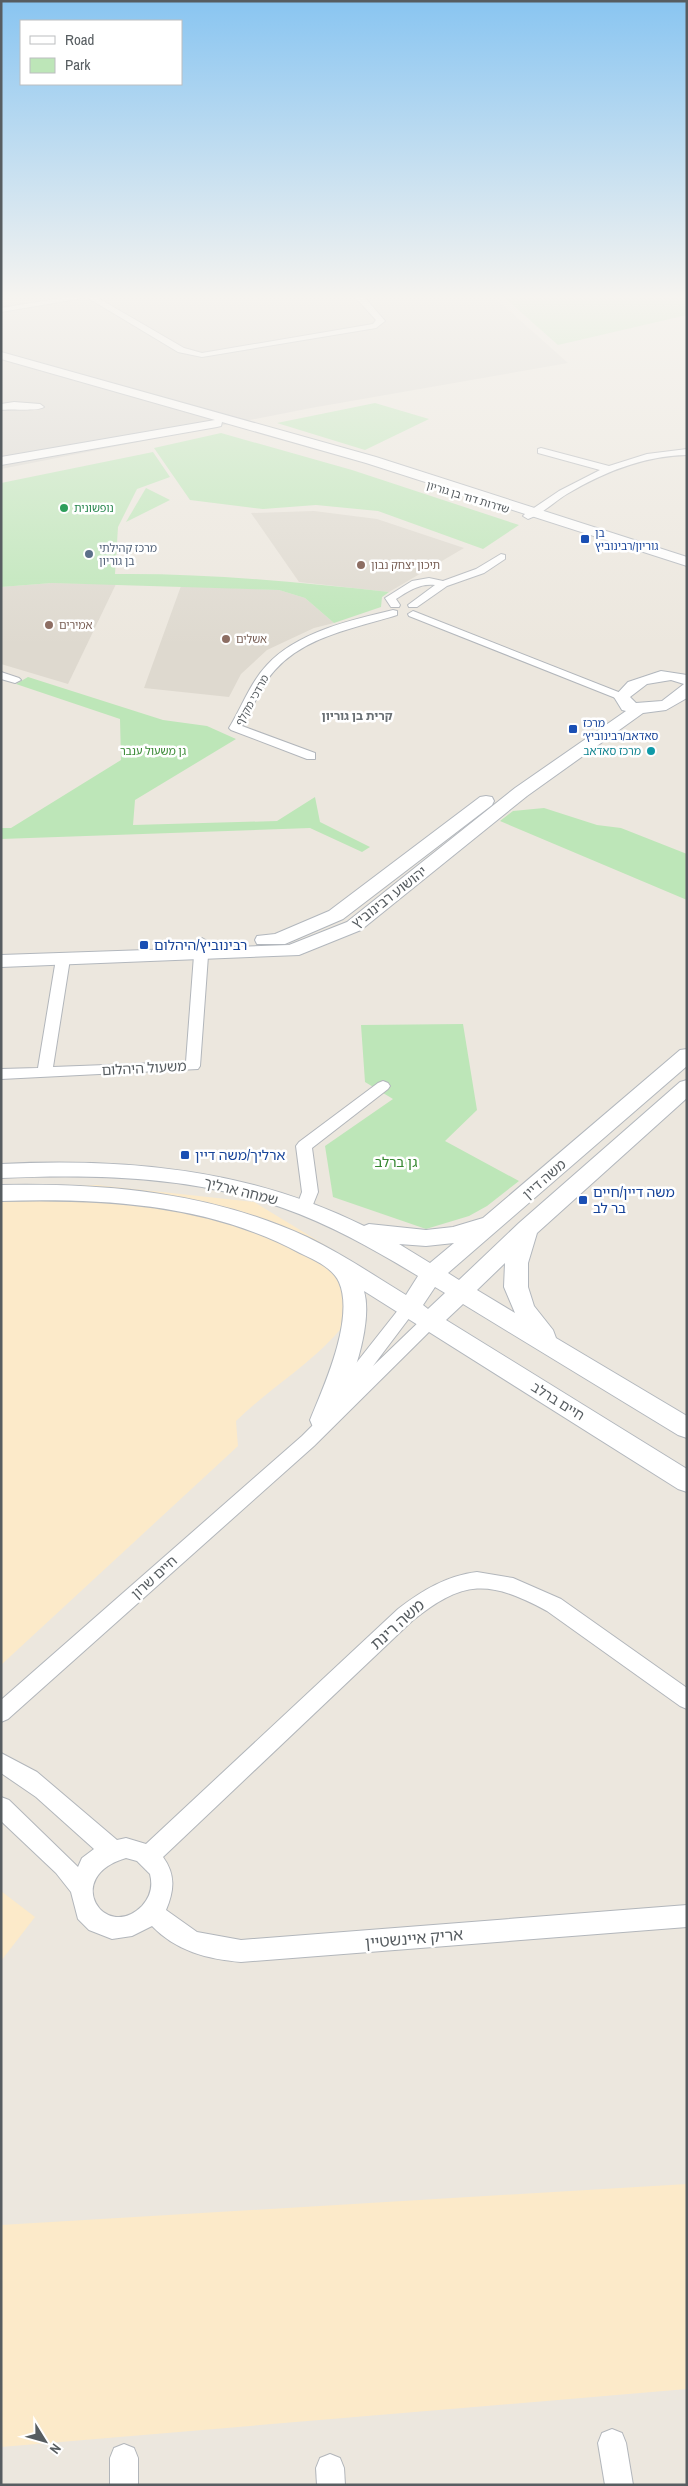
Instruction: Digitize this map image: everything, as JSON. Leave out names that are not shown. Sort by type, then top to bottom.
[{"type":"street","points":[[141,426],[153,414]]},
{"type":"street","name":"שדרות דוד בן גוריון","points":[[169,414],[184,415],[217,423],[531,514],[687,562]]},
{"type":"street","points":[[1,453],[141,426],[188,414]]},
{"type":"street","name":"שדרות דוד בן גוריון","points":[[211,414],[371,460],[531,514],[687,570]]},
{"type":"street","points":[[130,437],[164,427],[184,415]]},
{"type":"street","points":[[1,460],[217,423]]},
{"type":"street","points":[[541,451],[609,470]]},
{"type":"street","points":[[531,514],[609,470],[637,457],[661,453],[687,452]]},
{"type":"street","points":[[444,584],[430,579],[409,586],[390,598],[394,609],[402,616],[413,610],[444,584],[480,572],[502,558]]},
{"type":"street","name":"מרדכי מקלף","points":[[311,756],[235,728],[271,667],[294,648],[394,609]]},
{"type":"street","points":[[413,610],[650,710],[663,706],[684,692]]},
{"type":"street","points":[[667,676],[687,664]]},
{"type":"street","points":[[1,675],[14,680]]},
{"type":"street","points":[[629,700],[649,678],[667,676],[687,680]]},
{"type":"street","name":"יהושוע רבינוביץ","points":[[1,949],[201,948],[292,951],[354,926],[521,792],[629,700]]},
{"type":"street","name":"יהושוע רבינוביץ","points":[[1,961],[63,959],[201,948]]},
{"type":"street","name":"משעול היהלום","points":[[1,1074],[193,1066],[201,948]]},
{"type":"street","points":[[45,1072],[63,959]]},
{"type":"street","name":"משה דיין","points":[[408,1309],[432,1274],[687,1055]]},
{"type":"street","points":[[304,1208],[310,1192],[304,1146],[384,1086]]},
{"type":"street","name":"משה דיין","points":[[430,1321],[527,1229],[687,1087]]},
{"type":"street","name":"שמחה ארליך","points":[[1,1171],[94,1170],[193,1179],[238,1188],[304,1208],[352,1229],[460,1291]]},
{"type":"street","name":"שמחה ארליך","points":[[1,1193],[84,1194],[183,1203],[228,1214],[312,1248],[430,1321]]},
{"type":"street","points":[[352,1229],[410,1238],[435,1239],[468,1231],[502,1215]]},
{"type":"street","points":[[527,1229],[516,1258],[514,1278],[517,1294],[530,1319],[556,1348]]},
{"type":"street","points":[[312,1248],[346,1270],[354,1300],[348,1354],[322,1420]]},
{"type":"street","points":[[460,1291],[687,1428]]},
{"type":"street","name":"חיים שרון","points":[[308,1441],[322,1420],[408,1309]]},
{"type":"street","name":"חיים שרון","points":[[1,1713],[308,1441],[430,1321]]},
{"type":"street","name":"חיים ברלב","points":[[430,1321],[687,1482]]},
{"type":"street","name":"משה רינת","points":[[149,1856],[405,1615],[428,1596],[450,1584],[472,1580],[494,1580],[524,1589],[539,1596],[687,1700]]},
{"type":"street","points":[[1,1762],[18,1769],[82,1828],[113,1850]]},
{"type":"street","points":[[1,1807],[64,1866],[80,1887]]},
{"type":"street","points":[[132,1849],[149,1856],[157,1865],[163,1882],[160,1900],[152,1911],[142,1920],[130,1926],[117,1928],[104,1926],[93,1920],[85,1910],[80,1899],[83,1875],[91,1864],[101,1855],[113,1850],[132,1849]]},
{"type":"street","name":"אריק איינשטיין","points":[[152,1911],[170,1930],[184,1938],[210,1947],[241,1950],[687,1916]]},
{"type":"street","points":[[612,2443],[619,2485]]},
{"type":"street","points":[[124,2458],[124,2485]]},
{"type":"shaded area","points":[[1,414],[280,414],[1,469]]},
{"type":"shaded area","name":"תיכון יצחק נבון","points":[[314,511],[377,519],[464,548],[389,592],[299,582],[251,513]]},
{"type":"shaded area","name":"אמירים","points":[[52,583],[116,584],[68,684],[1,664],[1,587]]},
{"type":"shaded area","name":"אשלים","points":[[181,586],[279,590],[305,598],[334,623],[314,628],[267,650],[241,674],[229,697],[144,688]]},
{"type":"green space","points":[[321,414],[412,414],[429,419],[365,450],[277,423]]},
{"type":"green space","points":[[221,433],[352,470],[519,525],[483,549],[378,511],[316,505],[263,509],[190,500],[154,448]]},
{"type":"green space","name":"נופשונית","points":[[153,452],[170,477],[137,489],[118,527],[115,574],[218,577],[389,592],[382,597],[381,607],[334,623],[305,598],[279,590],[52,583],[1,587],[1,483]]},
{"type":"green space","points":[[146,488],[170,500],[126,522]]},
{"type":"green space","name":"גן משעול ענבר","points":[[28,677],[163,720],[207,726],[236,739],[135,800],[133,825],[277,821],[315,797],[320,822],[370,847],[362,852],[310,828],[1,839],[1,828],[11,828],[121,760],[120,719],[16,684]]},
{"type":"green space","points":[[544,808],[597,825],[621,828],[687,854],[687,900],[500,821],[513,811]]},
{"type":"green space","name":"גן ברלב","points":[[463,1024],[477,1110],[445,1141],[519,1181],[487,1206],[469,1216],[426,1229],[333,1197],[325,1146],[393,1099],[365,1082],[361,1025]]},
{"type":"sand","points":[[97,1185],[254,1202],[333,1250],[348,1263],[350,1317],[338,1332],[310,1359],[236,1421],[238,1446],[1,1665],[1,1189]]},
{"type":"sand","points":[[1,1891],[35,1917],[1,1961]]},
{"type":"sand","points":[[687,2184],[687,2389],[1,2447],[1,2225]]},
{"type":"place","name":"נופשונית","points":[[64,508]]},
{"type":"place","name":"בן גוריון/רבינוביץ","points":[[585,539]]},
{"type":"place","name":"מרכז קהילתי בן גוריון","points":[[89,554]]},
{"type":"place","name":"תיכון יצחק נבון","points":[[361,565]]},
{"type":"place","name":"אמירים","points":[[49,625]]},
{"type":"place","name":"אשלים","points":[[226,639]]},
{"type":"place","name":"מרכז סאדאב/רבינוביץ׳","points":[[573,729]]},
{"type":"place","name":"מרכז סאדאב","points":[[651,751]]},
{"type":"place","name":"רבינוביץ/היהלום","points":[[144,945]]},
{"type":"place","name":"ארליך/משה דיין","points":[[185,1155]]},
{"type":"place","name":"משה דיין/חיים בר לב","points":[[583,1200]]},
{"type":"district","name":"קרית בן גוריון","points":[[357,716]]}]
